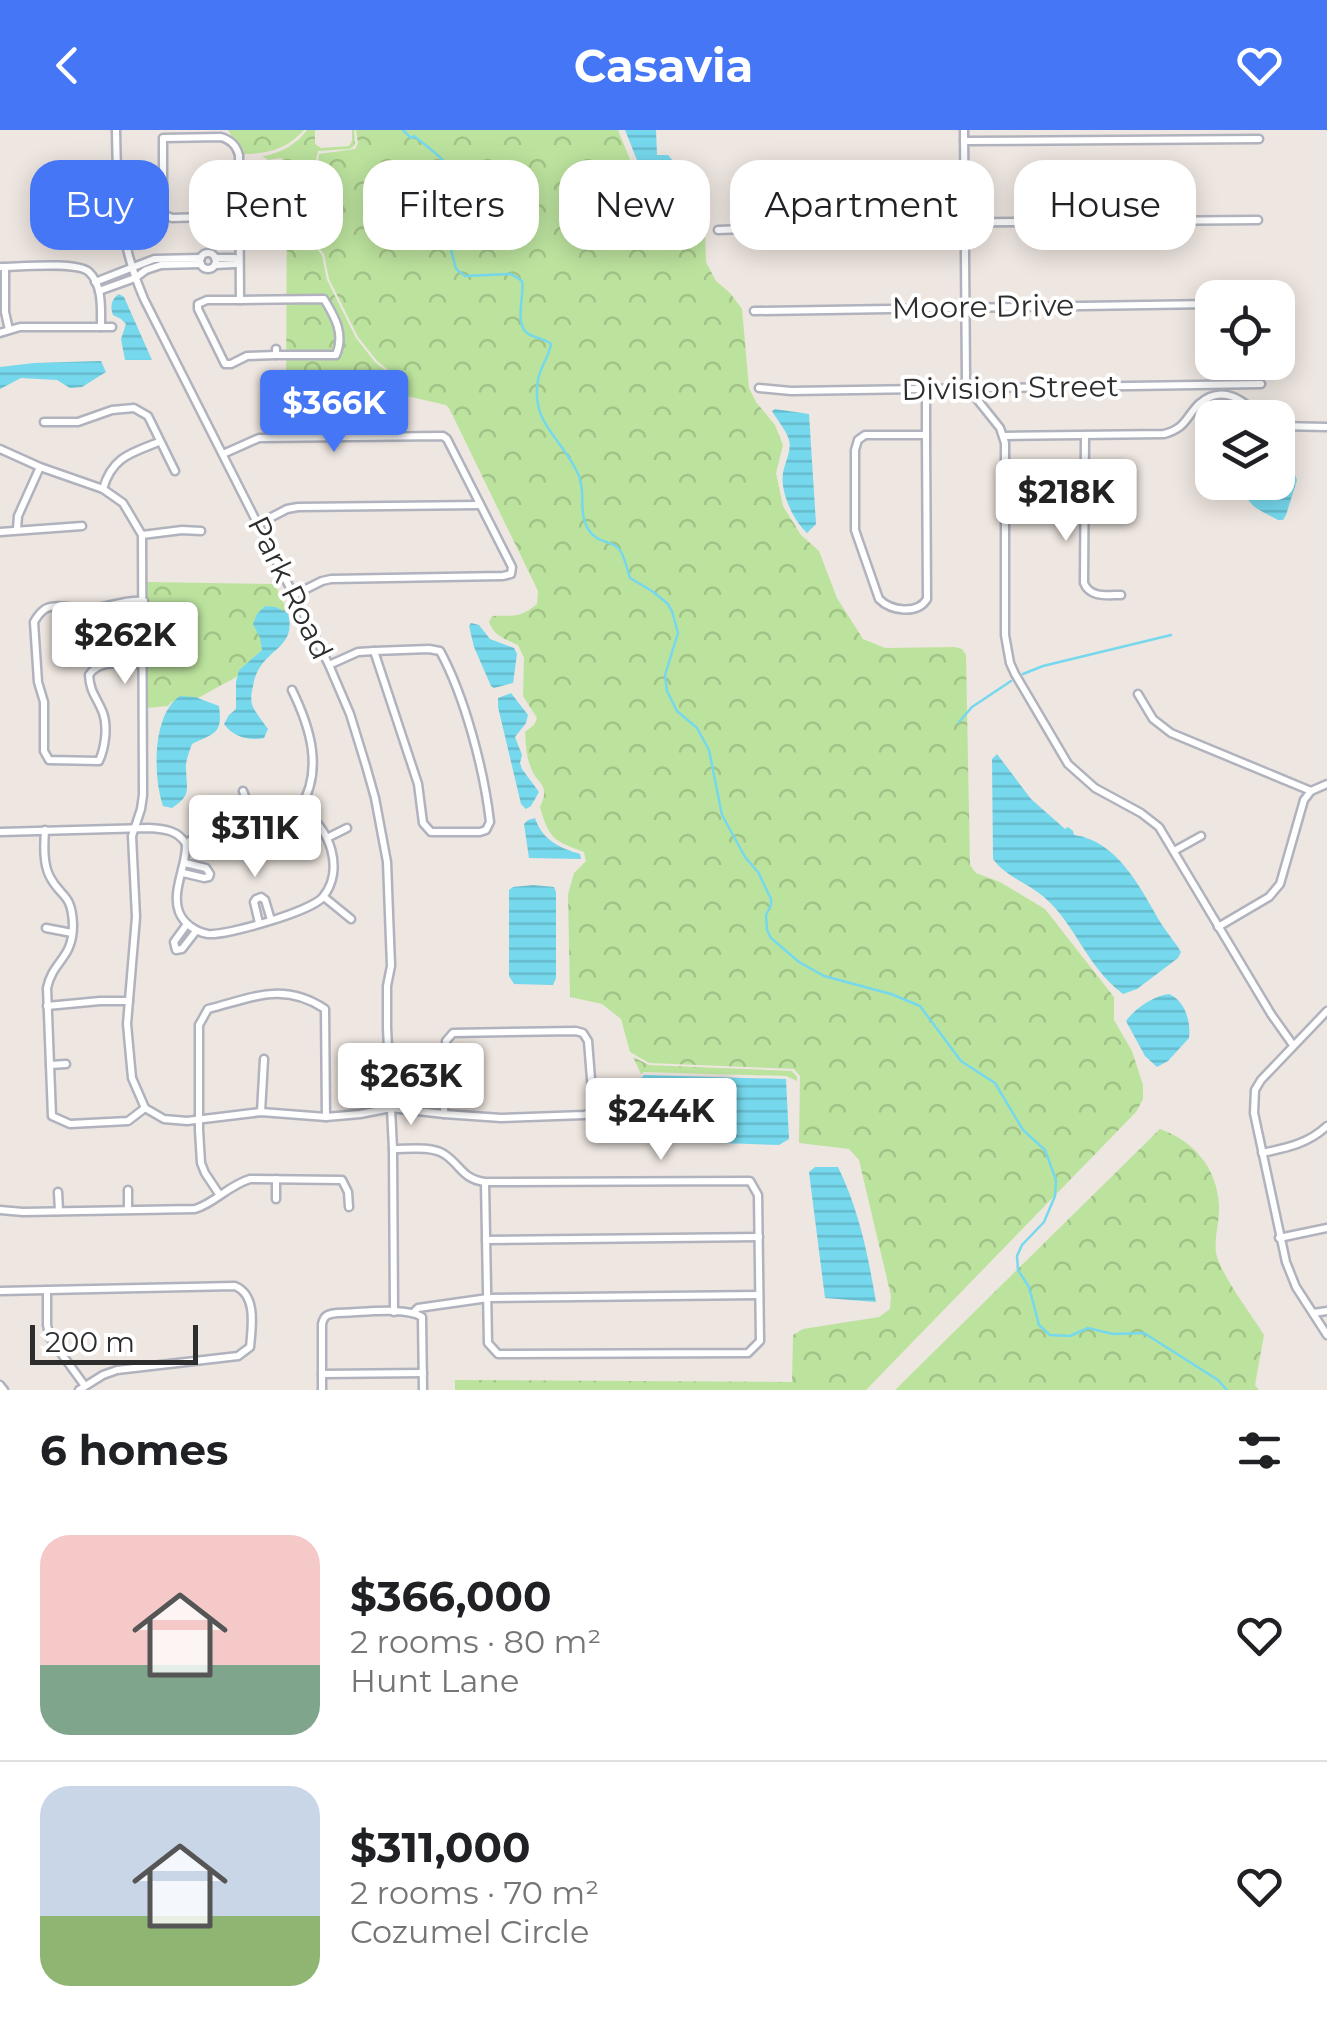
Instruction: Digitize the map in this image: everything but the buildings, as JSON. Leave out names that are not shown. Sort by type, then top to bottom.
[{"type":"street","name":"Park Road","points":[[116,130],[118,203],[133,273],[329,665],[358,736],[375,798],[387,862],[391,946],[387,1028],[394,1148],[394,1312]]},
{"type":"street","points":[[964,130],[964,160]]},
{"type":"street","points":[[189,218],[163,214],[163,134],[220,137],[232,143],[239,160]]},
{"type":"street","points":[[964,142],[1259,139]]},
{"type":"street","points":[[994,223],[1258,220]]},
{"type":"street","points":[[718,230],[730,230]]},
{"type":"street","points":[[240,250],[240,300]]},
{"type":"street","points":[[964,250],[966,380],[1004,436],[1005,636],[1010,663],[1068,764],[1095,788],[1152,820],[1293,1045]]},
{"type":"street","points":[[97,287],[133,273],[154,259],[201,261],[210,253],[215,261],[240,261]]},
{"type":"street","points":[[201,261],[207,269],[215,261]]},
{"type":"street","points":[[101,327],[97,287],[88,271],[2,267],[4,332],[20,328],[112,327]]},
{"type":"street","points":[[324,299],[339,324],[339,350],[336,355],[276,352],[225,364],[198,304],[207,300],[240,300],[324,299]]},
{"type":"street","name":"Moore Drive","points":[[754,310],[1195,304]]},
{"type":"street","name":"Division Street","points":[[760,388],[792,391],[1261,384]]},
{"type":"street","points":[[926,389],[926,435],[926,598],[922,607],[893,608],[879,598],[854,530],[854,450],[858,440],[865,436],[926,435]]},
{"type":"street","points":[[1208,400],[1218,396],[1241,400]]},
{"type":"street","points":[[44,422],[84,421],[112,410],[134,408],[148,416],[175,471]]},
{"type":"street","points":[[1004,436],[1171,432],[1195,411]]},
{"type":"street","points":[[1295,426],[1327,427]]},
{"type":"street","points":[[223,454],[259,438],[443,436],[512,566],[511,574],[503,576],[331,579],[294,595]]},
{"type":"street","points":[[1085,436],[1084,584],[1096,594],[1120,595]]},
{"type":"street","points":[[104,489],[111,468],[119,460],[159,442]]},
{"type":"street","points":[[0,448],[40,467],[104,489],[123,502],[142,535],[143,795],[131,851],[136,917],[127,1024],[132,1078],[145,1108],[164,1119],[198,1121],[261,1112],[326,1117],[392,1108],[444,1114],[501,1118],[584,1115],[591,1112],[593,1104],[584,1033],[452,1033],[446,1041],[444,1114]]},
{"type":"street","points":[[17,529],[18,516],[40,467]]},
{"type":"street","points":[[258,524],[298,507],[480,505]]},
{"type":"street","points":[[1085,514],[1127,514]]},
{"type":"street","points":[[0,532],[82,526]]},
{"type":"street","points":[[142,535],[201,531]]},
{"type":"street","points":[[144,601],[90,609],[46,608],[34,622],[38,682],[44,702],[44,751],[49,760],[102,758],[104,715],[92,697],[88,675],[100,664],[144,664]]},
{"type":"street","points":[[329,665],[358,652],[374,651],[429,649],[440,651],[478,759],[490,822],[486,830],[431,832],[424,822],[418,784],[374,651]]},
{"type":"street","points":[[292,690],[311,737],[313,771],[310,789],[300,808]]},
{"type":"street","points":[[1138,694],[1153,719],[1171,732],[1311,792]]},
{"type":"street","points":[[1218,927],[1269,897],[1280,884],[1300,810],[1311,792],[1327,784]]},
{"type":"street","points":[[243,791],[258,832]]},
{"type":"street","points":[[0,832],[133,828],[163,829],[181,836],[186,844],[179,911],[196,931],[217,934],[308,909],[324,897],[334,872],[327,838],[300,808],[272,805],[205,828],[186,844]]},
{"type":"street","points":[[327,838],[347,828]]},
{"type":"street","points":[[45,830],[46,864],[50,878],[67,897],[72,933],[70,949],[50,975],[52,1116],[70,1124],[128,1121],[145,1108]]},
{"type":"street","points":[[1174,852],[1202,836]]},
{"type":"street","points":[[182,873],[204,878],[210,874],[206,868],[185,863]]},
{"type":"street","points":[[259,923],[254,902],[261,897],[267,903],[270,920]]},
{"type":"street","points":[[324,897],[351,919]]},
{"type":"street","points":[[187,924],[173,948],[182,949],[196,931]]},
{"type":"street","points":[[46,928],[72,933]]},
{"type":"street","points":[[219,1194],[201,1162],[198,1121],[199,1025],[208,1010],[270,992],[313,1001],[325,1009],[326,1117]]},
{"type":"street","points":[[48,1006],[129,1001]]},
{"type":"street","points":[[1327,1011],[1261,1080],[1255,1090],[1254,1113],[1279,1238],[1296,1288],[1327,1335]]},
{"type":"street","points":[[261,1112],[264,1060]]},
{"type":"street","points":[[50,1065],[66,1064]]},
{"type":"street","points":[[1262,1153],[1296,1146],[1327,1126]]},
{"type":"street","points":[[394,1148],[443,1153],[466,1176],[485,1182],[750,1181],[758,1195],[760,1341],[748,1353],[506,1356],[492,1350],[488,1342],[485,1182]]},
{"type":"street","points":[[0,1210],[195,1209],[238,1182],[250,1179],[342,1180],[350,1207]]},
{"type":"street","points":[[276,1179],[276,1199]]},
{"type":"street","points":[[128,1190],[128,1209]]},
{"type":"street","points":[[58,1192],[59,1211]]},
{"type":"street","points":[[1279,1238],[1327,1228]]},
{"type":"street","points":[[486,1240],[759,1237]]},
{"type":"street","points":[[0,1291],[47,1290],[235,1286],[242,1288],[250,1300],[250,1347],[238,1356],[117,1370],[82,1388],[50,1338],[47,1290]]},
{"type":"street","points":[[414,1312],[418,1308],[488,1298],[760,1295]]},
{"type":"street","points":[[1312,1314],[1327,1311]]},
{"type":"street","points":[[322,1390],[322,1324],[327,1314],[394,1312],[414,1312],[422,1317],[423,1390]]},
{"type":"street","points":[[322,1374],[423,1373]]},
{"type":"green space","points":[[228,130],[304,130],[276,149],[243,154]]},
{"type":"green space","points":[[307,130],[315,130],[315,144],[321,148],[349,146],[354,130],[355,143],[349,149],[318,151],[316,160],[268,160],[262,156],[298,140]]},
{"type":"green space","points":[[356,130],[618,130],[630,160],[559,160],[559,250],[706,250],[706,262],[716,281],[742,309],[749,388],[775,425],[783,445],[776,473],[783,506],[801,535],[819,551],[837,598],[863,639],[885,648],[955,647],[966,655],[970,865],[976,873],[1000,882],[1045,909],[1114,997],[1114,1020],[1132,1051],[1143,1085],[1143,1099],[1136,1112],[866,1390],[455,1390],[455,1380],[792,1382],[793,1335],[803,1329],[879,1317],[890,1309],[891,1296],[859,1160],[849,1149],[799,1143],[800,1076],[794,1069],[649,1063],[630,1052],[621,1019],[602,1004],[570,997],[568,894],[574,873],[586,861],[584,852],[559,841],[546,826],[540,807],[544,789],[531,768],[526,750],[525,732],[537,718],[523,696],[524,658],[518,645],[497,634],[489,622],[492,616],[516,615],[531,609],[537,604],[538,591],[449,408],[389,392],[396,376],[377,361],[358,337],[329,279],[321,250],[343,250],[343,160],[318,160],[319,154],[355,149]]},
{"type":"green space","points":[[287,250],[318,250],[327,280],[356,338],[393,377],[387,393],[407,399],[286,402]]},
{"type":"green space","points":[[147,582],[275,584],[288,613],[276,607],[253,624],[262,650],[239,670],[238,676],[198,698],[147,708]]},
{"type":"green space","points":[[633,1057],[649,1065],[792,1071],[797,1081],[786,1076],[641,1074]]},
{"type":"green space","points":[[1160,1129],[1193,1149],[1214,1179],[1219,1205],[1216,1253],[1230,1283],[1264,1335],[1255,1385],[1259,1390],[895,1390]]},
{"type":"water","points":[[625,130],[656,130],[657,155],[668,155],[672,160],[637,160]]},
{"type":"water","points":[[119,294],[124,297],[152,360],[125,360],[121,339],[126,324],[113,315],[112,309]]},
{"type":"water","points":[[101,361],[106,372],[82,387],[70,388],[57,380],[21,378],[0,389],[0,367]]},
{"type":"water","points":[[772,411],[809,414],[816,524],[807,533],[786,497],[783,473],[790,444]]},
{"type":"water","points":[[1249,500],[1291,500],[1283,520]]},
{"type":"water","points":[[265,606],[288,613],[290,626],[283,643],[262,664],[252,689],[253,706],[268,729],[264,738],[247,738],[224,724],[236,709],[239,670],[262,650],[253,624]]},
{"type":"water","points":[[471,623],[479,625],[490,639],[514,648],[517,654],[513,683],[491,686],[474,647]]},
{"type":"water","points":[[511,693],[528,715],[515,737],[522,755],[520,763],[539,792],[526,809],[521,804],[498,707],[498,698]]},
{"type":"water","points":[[180,696],[219,706],[220,723],[211,735],[192,744],[186,763],[186,792],[172,808],[163,806],[160,794],[157,747],[164,717]]},
{"type":"water","points":[[997,754],[1031,799],[1065,829],[1090,839],[1116,857],[1181,952],[1137,989],[1123,994],[1110,983],[1055,908],[993,859],[992,759]]},
{"type":"water","points":[[535,818],[547,837],[580,854],[581,859],[529,858],[524,824]]},
{"type":"water","points":[[533,885],[554,887],[556,892],[553,985],[514,984],[509,976],[509,890]]},
{"type":"water","points":[[1169,994],[1186,1012],[1189,1038],[1157,1067],[1145,1056],[1126,1021],[1145,1003]]},
{"type":"water","points":[[644,1075],[786,1079],[789,1139],[779,1145],[638,1140],[637,1083]]},
{"type":"water","points":[[815,1167],[838,1167],[862,1233],[876,1302],[825,1298],[809,1172]]},
{"type":"waterway","points":[[403,130],[448,165],[475,207],[472,224],[458,233],[450,246],[456,269],[465,276],[511,274],[522,281],[523,328],[529,335],[551,344],[538,380],[539,409],[579,476],[588,529],[619,549],[630,578],[652,591],[672,611],[678,633],[665,675],[667,691],[677,711],[697,728],[709,750],[722,815],[771,899],[766,915],[771,938],[799,962],[824,976],[920,1006],[961,1061],[995,1083],[1023,1130],[1045,1150],[1056,1180],[1055,1196],[1044,1222],[1017,1256],[1018,1270],[1029,1287],[1039,1325],[1050,1335],[1070,1336],[1088,1328],[1113,1334],[1144,1333],[1218,1380],[1227,1390]]},
{"type":"waterway","points":[[1023,674],[1171,635]]},
{"type":"waterway","points":[[959,722],[972,707],[1011,681]]}]
